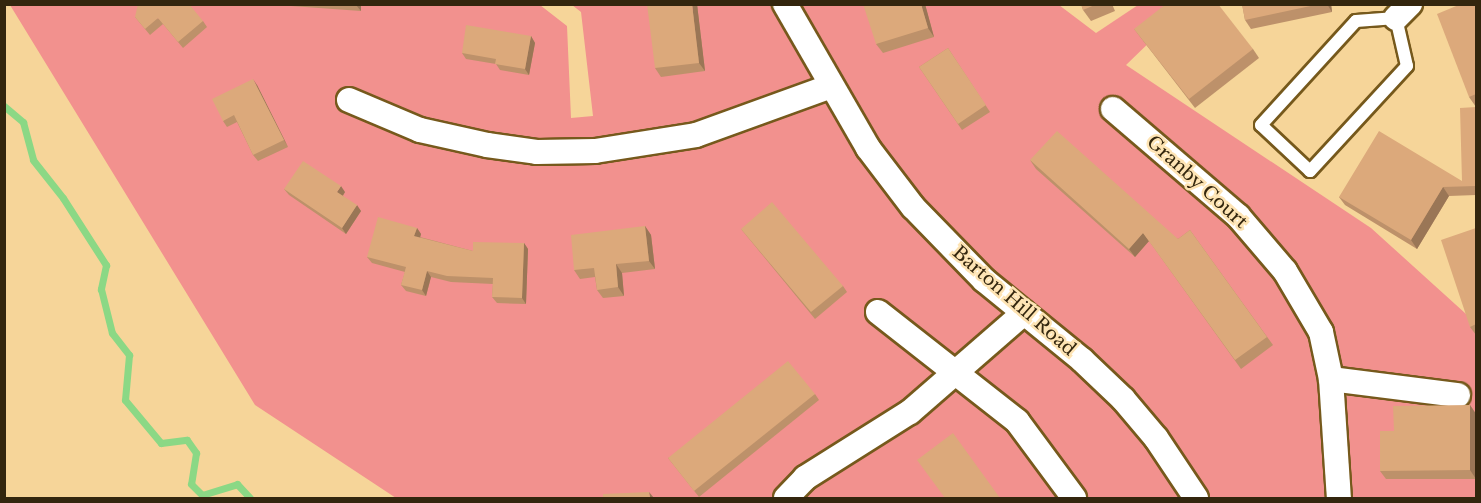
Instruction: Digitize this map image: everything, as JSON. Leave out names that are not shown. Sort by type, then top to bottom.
[{"type":"street","name":"Barton Hill Road","points":[[785,4],[868,147],[913,207],[964,261],[1123,399],[1156,438],[1196,498]]},
{"type":"street","points":[[349,100],[420,130],[487,145],[537,152],[595,151],[696,135],[831,86]]},
{"type":"street","name":"Granby Court","points":[[1113,109],[1238,216],[1285,271],[1321,332],[1331,379],[1339,498]]},
{"type":"street","points":[[878,312],[958,371],[1017,421],[1074,498]]},
{"type":"street","points":[[786,498],[805,478],[876,437],[958,371],[1024,313]]},
{"type":"street","points":[[1331,379],[1458,395]]},
{"type":"lane","points":[[1403,11],[1407,66],[1310,171],[1260,125],[1356,21],[1403,11]]},
{"type":"shaded area","points":[[10,5],[540,5],[567,26],[571,118],[593,116],[581,12],[572,5],[1059,5],[1096,33],[1138,5],[1188,5],[1126,65],[1371,228],[1476,323],[1476,498],[396,498],[255,405]]},
{"type":"building","points":[[138,4],[189,4],[203,21],[178,42],[158,18],[145,29],[135,17]]},
{"type":"building","points":[[647,4],[692,4],[699,63],[655,68]]},
{"type":"building","points":[[863,4],[921,4],[928,28],[876,44]]},
{"type":"building","points":[[1081,4],[1097,4],[1083,10]]},
{"type":"building","points":[[1166,4],[1218,4],[1253,49],[1189,99],[1134,29]]},
{"type":"building","points":[[1242,4],[1320,4],[1245,20]]},
{"type":"building","points":[[1461,4],[1476,4],[1476,94],[1469,97],[1437,14]]},
{"type":"building","points":[[466,25],[531,36],[525,69],[495,64],[496,59],[462,53]]},
{"type":"building","points":[[948,48],[986,105],[958,124],[919,67]]},
{"type":"building","points":[[253,79],[284,140],[253,155],[234,115],[223,121],[212,99]]},
{"type":"building","points":[[1476,107],[1476,186],[1443,187],[1411,240],[1339,197],[1379,131],[1462,181],[1460,108]]},
{"type":"building","points":[[1057,131],[1178,239],[1190,230],[1267,337],[1235,360],[1143,233],[1129,249],[1030,160]]},
{"type":"building","points":[[303,161],[341,186],[337,192],[357,205],[342,228],[284,189]]},
{"type":"building","points":[[772,202],[843,286],[811,312],[741,229]]},
{"type":"building","points":[[378,217],[417,228],[414,236],[473,251],[473,242],[524,243],[522,298],[492,297],[493,278],[447,276],[427,271],[422,290],[401,285],[406,267],[367,257]]},
{"type":"building","points":[[645,226],[649,261],[616,264],[618,287],[597,290],[594,268],[574,270],[571,235]]},
{"type":"building","points":[[1476,228],[1476,324],[1470,327],[1441,240]]},
{"type":"building","points":[[788,361],[815,394],[694,491],[668,458]]},
{"type":"building","points":[[1470,405],[1470,470],[1380,471],[1380,431],[1394,431],[1393,406]]},
{"type":"building","points":[[953,433],[1000,498],[945,498],[917,460]]},
{"type":"building","points":[[649,492],[650,498],[603,498],[603,494]]},
{"type":"waterway","points":[[4,106],[23,122],[33,160],[63,198],[106,265],[101,289],[112,333],[129,355],[125,400],[161,443],[187,440],[196,453],[191,484],[202,495],[237,484],[250,498]]}]
